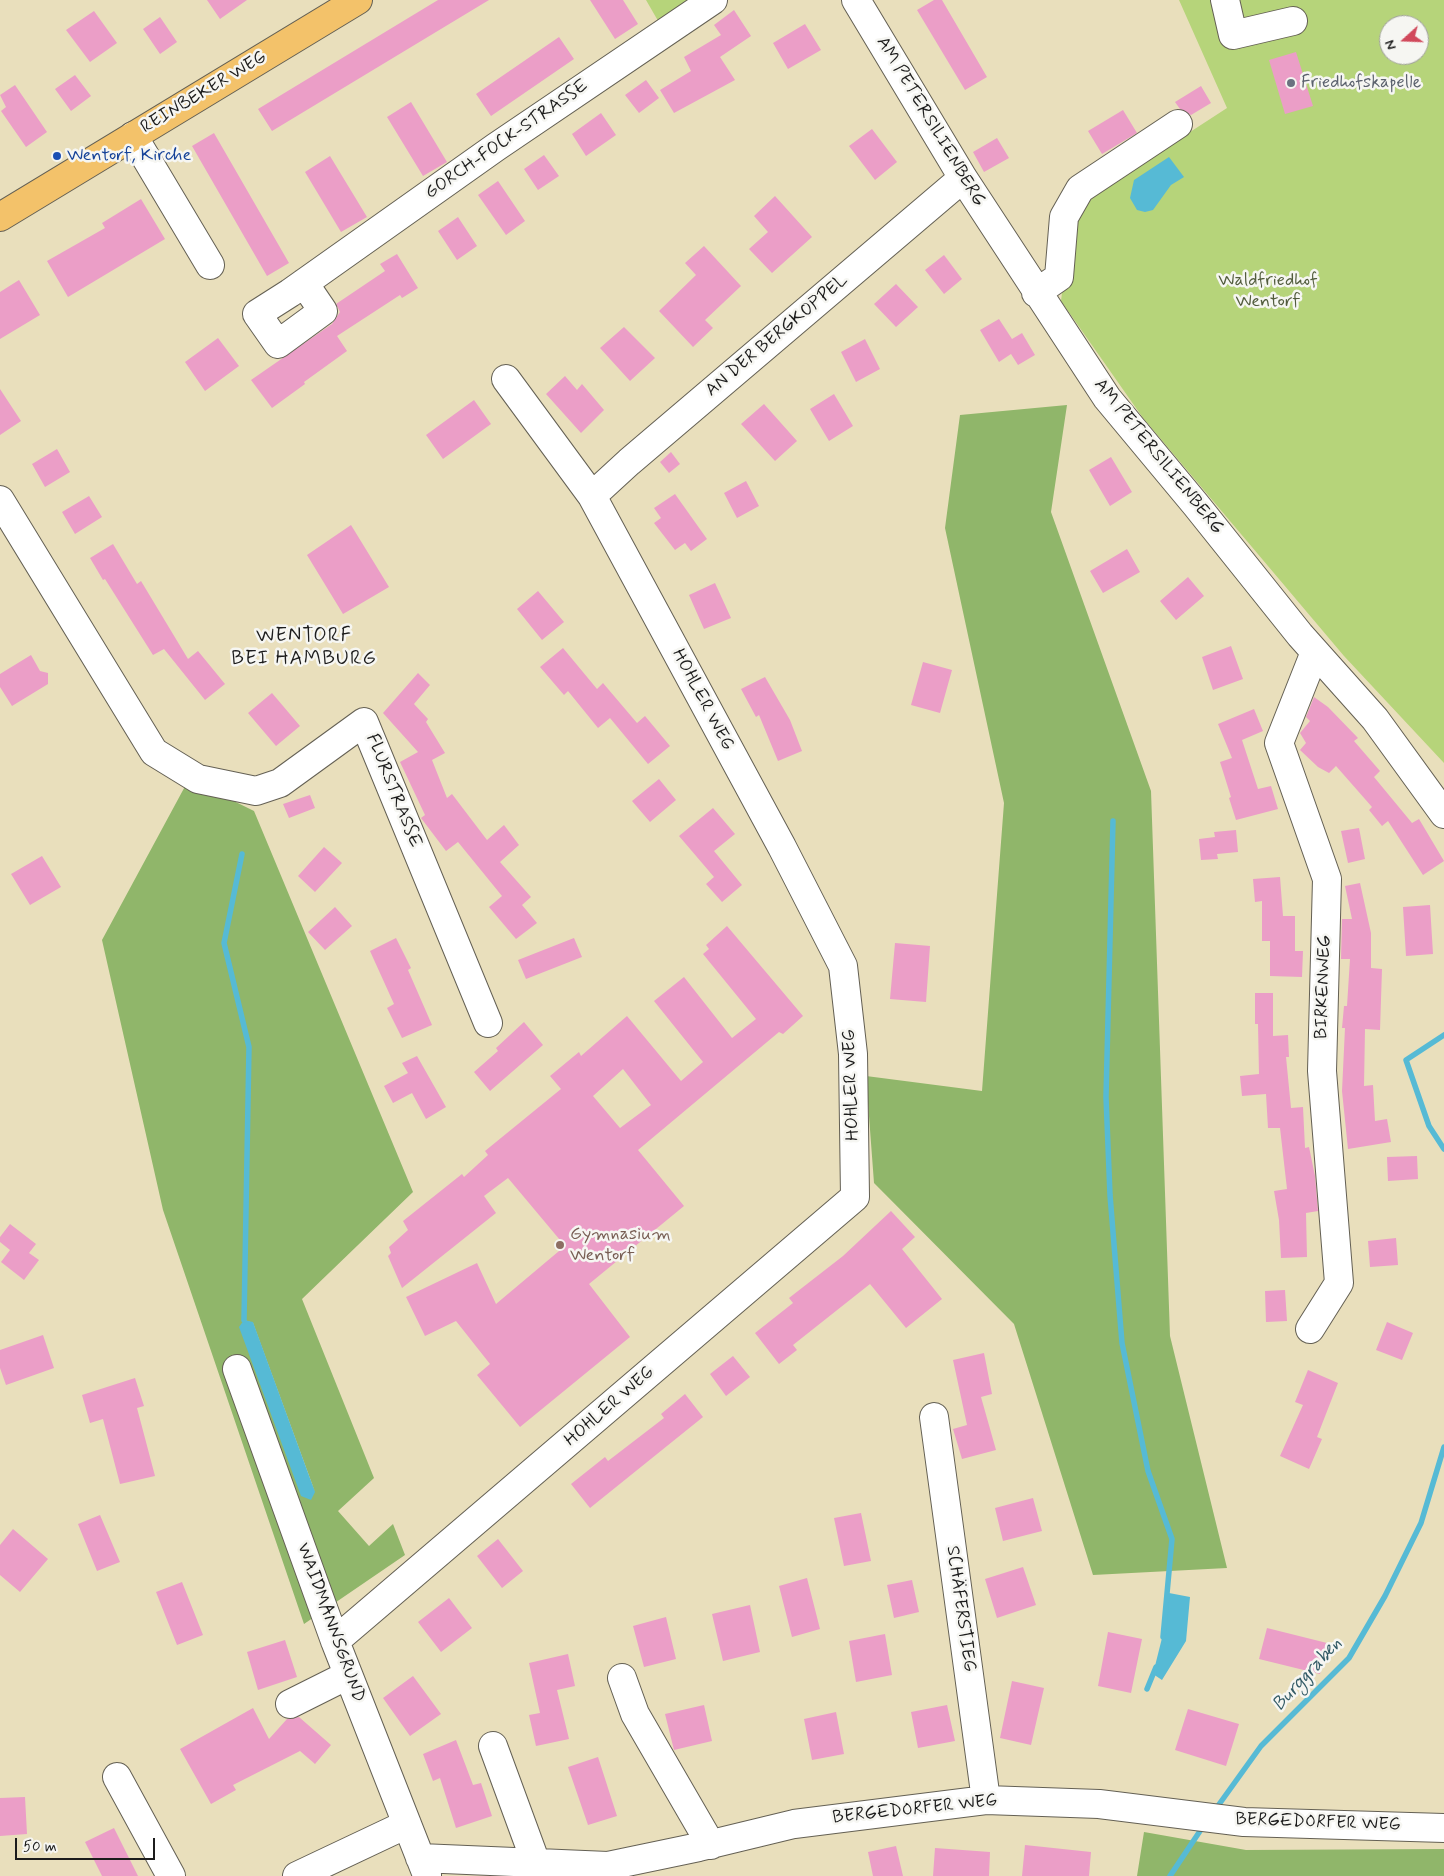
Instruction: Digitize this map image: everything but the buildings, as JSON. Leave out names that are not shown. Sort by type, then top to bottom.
[{"type":"main road","name":"REINBEKER WEG","points":[[0,217],[358,0]]},
{"type":"street","name":"GORCH-FOCK-STRASSE","points":[[304,283],[496,147],[713,0]]},
{"type":"street","name":"AM PETERSILIENBERG","points":[[856,0],[963,178],[1036,293],[1107,398],[1315,652],[1375,720],[1444,814]]},
{"type":"street","points":[[1224,0],[1233,35],[1294,21]]},
{"type":"street","points":[[1036,293],[1059,277],[1064,217],[1080,188],[1178,124]]},
{"type":"street","points":[[133,136],[210,264]]},
{"type":"street","name":"AN DER BERGKOPPEL","points":[[592,496],[629,462],[963,178]]},
{"type":"street","name":"HOHLER WEG","points":[[335,1641],[855,1197],[853,1054],[842,966],[782,847],[592,496],[506,379]]},
{"type":"street","name":"FLURSTRASSE","points":[[4,516],[154,752],[198,778],[256,792],[280,783],[364,722],[488,1023]]},
{"type":"street","name":"BIRKENWEG","points":[[1310,1328],[1339,1283],[1322,1071],[1327,879],[1279,743],[1315,652]]},
{"type":"street","name":"WAIDMANNSGRUND","points":[[237,1369],[335,1641],[424,1867]]},
{"type":"street","name":"SCHÄFERSTIEG","points":[[934,1417],[986,1800]]},
{"type":"street","points":[[290,1704],[348,1675]]},
{"type":"street","points":[[622,1678],[635,1714],[711,1845]]},
{"type":"street","points":[[494,1746],[536,1863]]},
{"type":"street","points":[[117,1777],[171,1876]]},
{"type":"street","name":"BERGEDORFER WEG","points":[[424,1867],[536,1863],[608,1866],[711,1845],[794,1824],[986,1800],[1099,1804],[1244,1822],[1444,1828]]},
{"type":"street","points":[[297,1876],[407,1824]]},
{"type":"green space","points":[[646,0],[699,0],[661,26]]},
{"type":"green space","name":"Waldfriedhof Wentorf","points":[[1179,0],[1444,0],[1444,763],[1344,656],[1143,418],[1061,301],[1071,222],[1084,201],[1227,108]]},
{"type":"green space","points":[[1067,405],[1051,512],[1151,791],[1170,1336],[1227,1568],[1093,1575],[1014,1324],[874,1183],[866,1076],[982,1091],[1004,803],[945,528],[960,415]]},
{"type":"green space","points":[[189,779],[254,811],[413,1192],[302,1299],[374,1478],[338,1511],[369,1546],[393,1524],[405,1555],[304,1624],[163,1210],[102,940]],"holes":[[[244,1320],[253,1323],[315,1492]]]},
{"type":"green space","points":[[1144,1832],[1246,1850],[1444,1849],[1444,1876],[1137,1876]]},
{"type":"water","points":[[1169,157],[1184,177],[1171,185],[1153,210],[1145,212],[1137,210],[1130,198],[1134,180]]},
{"type":"water","points":[[244,1320],[253,1322],[315,1492],[311,1500],[301,1496],[239,1327]]},
{"type":"water","points":[[1169,1593],[1190,1597],[1186,1641],[1162,1680],[1153,1674],[1166,1622]]},
{"type":"waterway","points":[[1113,821],[1106,1097],[1110,1195],[1122,1343],[1148,1471],[1172,1539],[1163,1637]]},
{"type":"waterway","points":[[242,854],[224,943],[249,1047],[244,1320]]},
{"type":"waterway","name":"Burggraben","points":[[1444,1035],[1406,1060],[1429,1126],[1444,1149]]},
{"type":"waterway","name":"Burggraben","points":[[1215,1810],[1261,1746],[1349,1658],[1385,1596],[1421,1523],[1444,1447]]},
{"type":"waterway","points":[[1147,1689],[1156,1667]]},
{"type":"waterway","name":"Burggraben","points":[[1170,1876],[1204,1825]]},
{"type":"place","name":"Friedhofskapelle","points":[[1291,83]]},
{"type":"place","name":"Wentorf, Kirche","points":[[57,156]]},
{"type":"place","name":"Gymnasium Wentorf","points":[[560,1245]]},
{"type":"district","name":"WENTORF BEI HAMBURG","points":[[304,648]]}]
